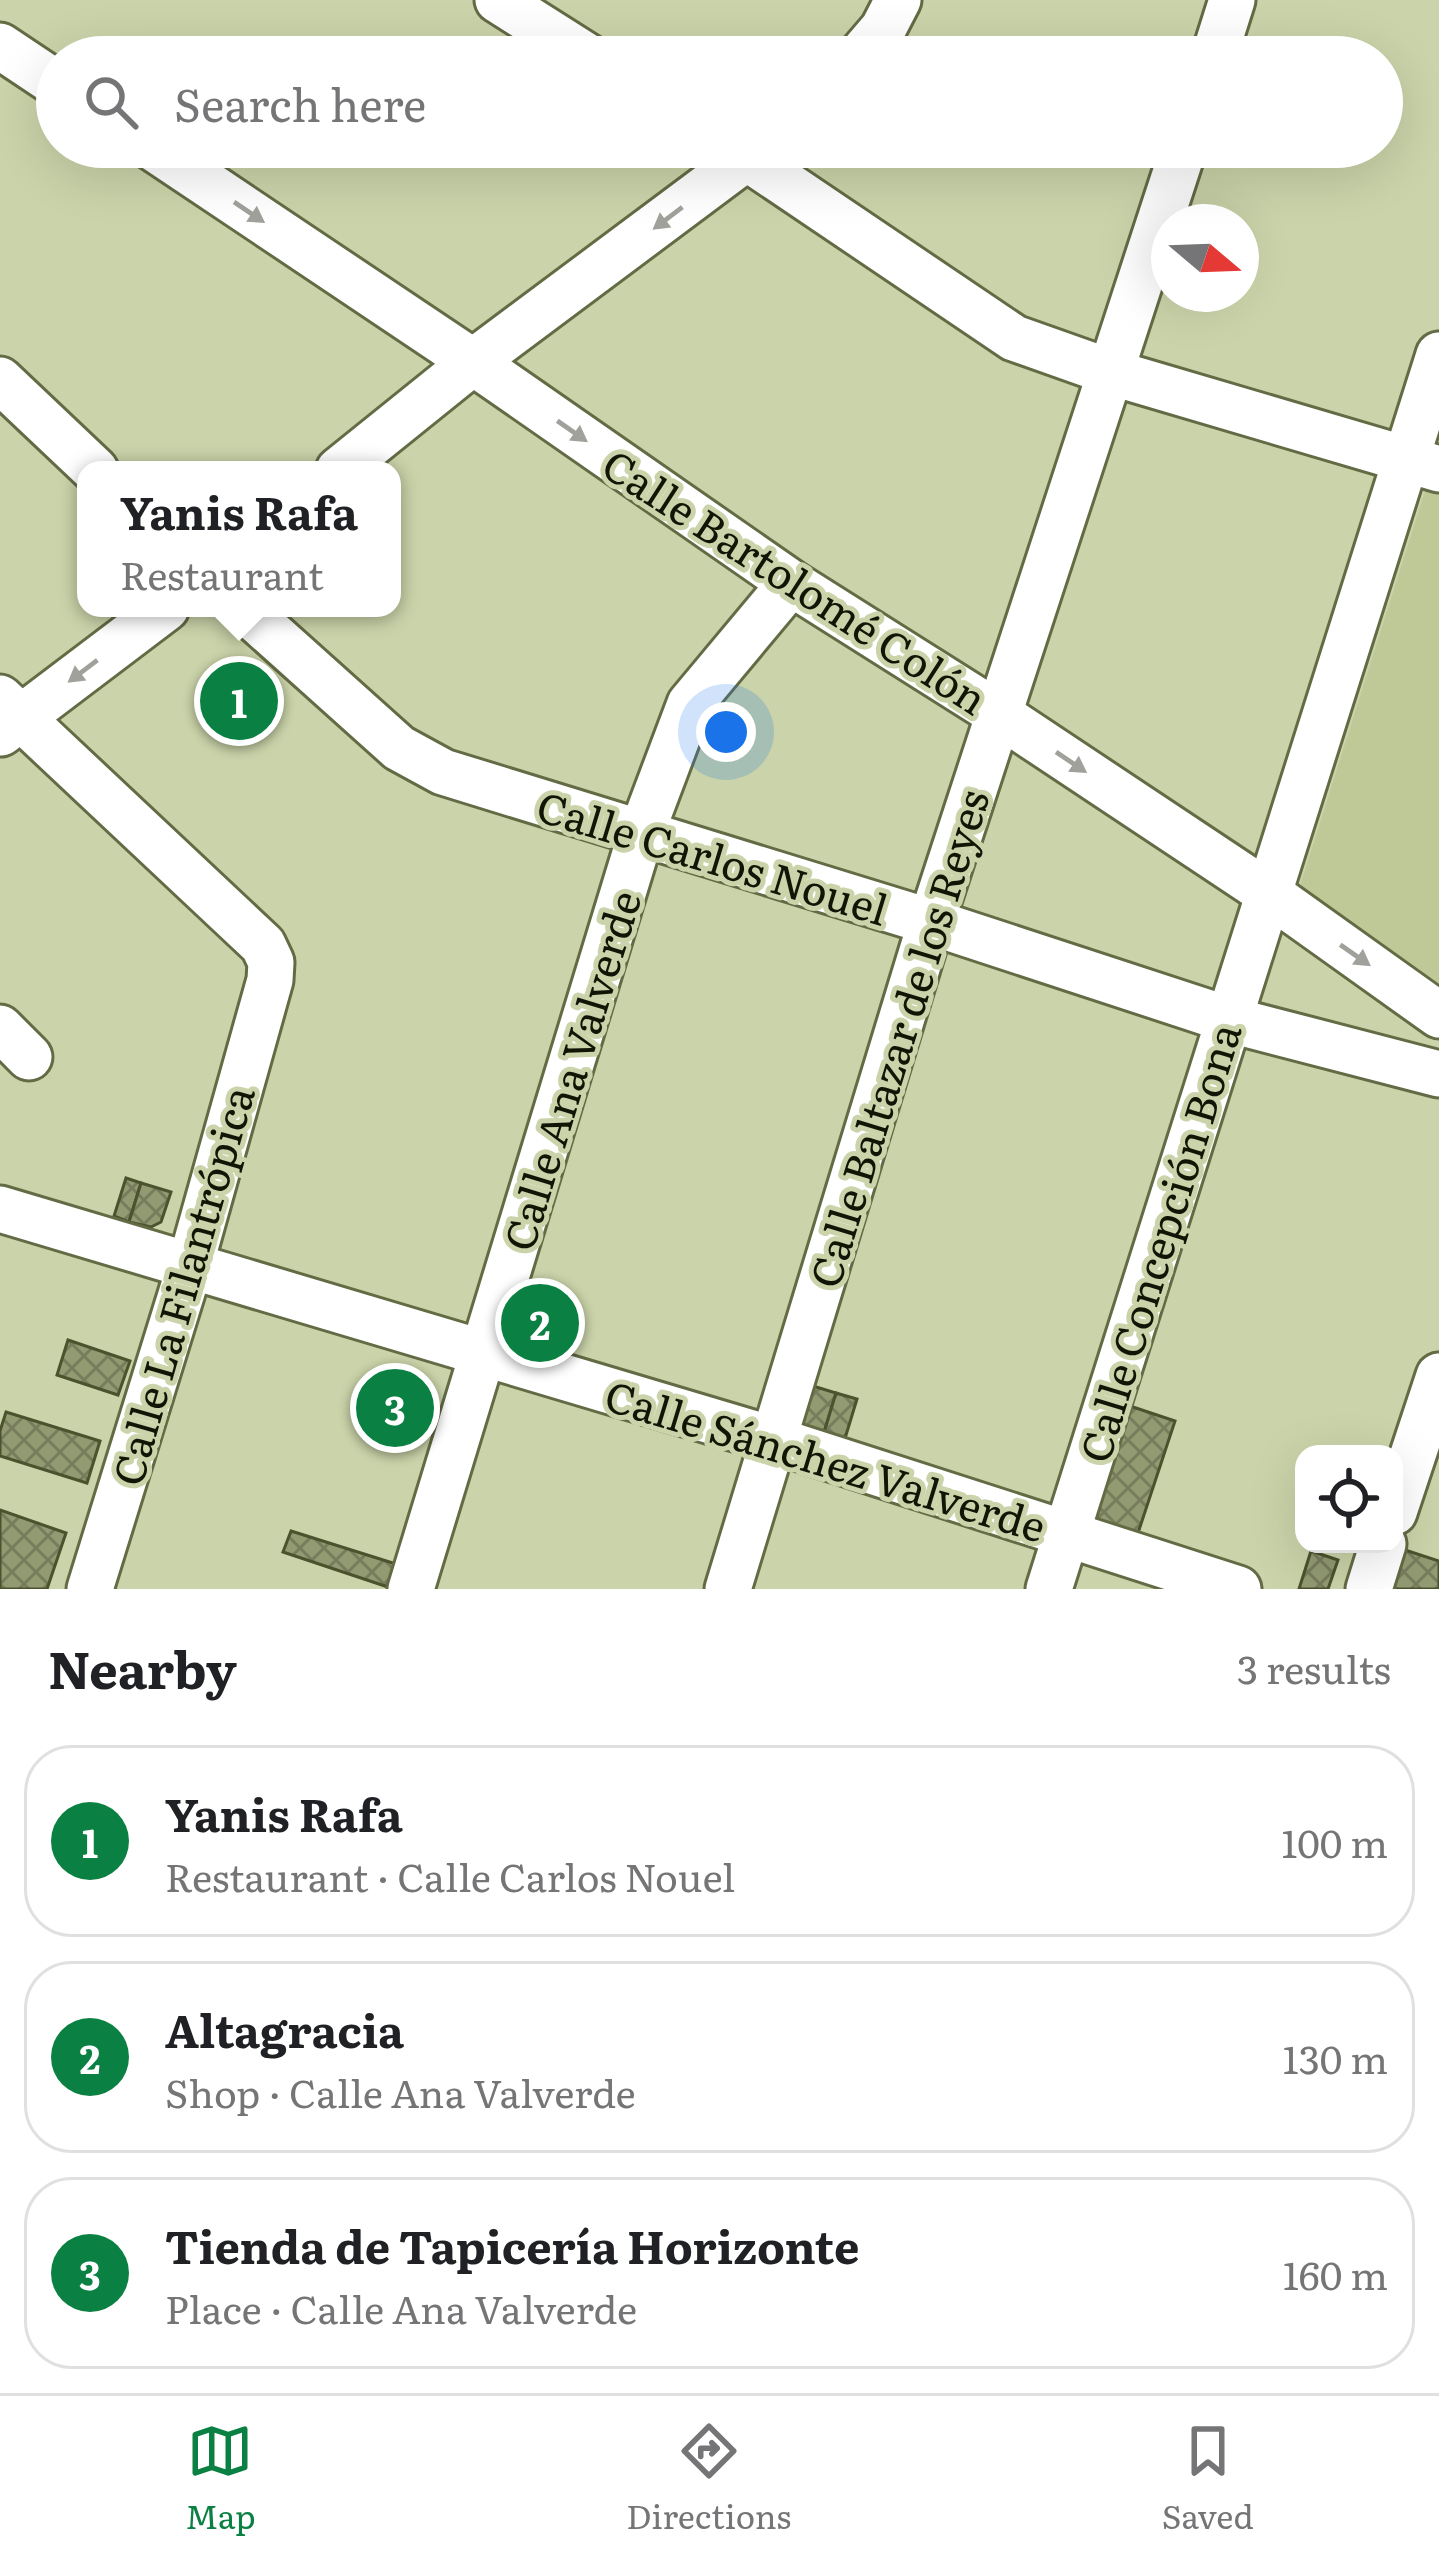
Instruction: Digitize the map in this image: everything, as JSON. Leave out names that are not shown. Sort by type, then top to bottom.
[{"type":"street","points":[[498,0],[555,36]]},
{"type":"street","points":[[877,36],[898,0]]},
{"type":"street","points":[[1221,36],[1232,0]]},
{"type":"street","points":[[0,46],[36,70]]},
{"type":"street","name":"Calle Bartolomé Colón","points":[[183,168],[790,583],[998,713],[1270,895],[1439,1015]]},
{"type":"street","points":[[351,461],[725,168]]},
{"type":"street","points":[[771,168],[1014,338],[1110,372],[1422,464],[1439,355]]},
{"type":"street","name":"Calle Baltazar de los Reyes","points":[[728,1589],[931,922],[1177,168]]},
{"type":"street","points":[[0,380],[86,461]]},
{"type":"street","name":"Calle Concepción Bona","points":[[1049,1589],[1331,707],[1422,464]]},
{"type":"street","name":"Calle Ana Valverde","points":[[411,1589],[640,834],[690,704],[790,583]]},
{"type":"street","points":[[7,716],[153,617]]},
{"type":"street","name":"Calle Carlos Nouel","points":[[253,617],[398,748],[423,764],[1228,1019],[1439,1074]]},
{"type":"street","name":"Calle La Filantrópica","points":[[7,716],[263,945],[271,962],[270,980],[190,1266],[91,1589]]},
{"type":"street","name":"Calle Sánchez Valverde","points":[[0,1209],[775,1440],[1238,1589]]},
{"type":"street","points":[[1403,1485],[1439,1376]]},
{"type":"street","points":[[1369,1589],[1381,1553]]},
{"type":"shaded area","points":[[1426,488],[1439,492],[1439,1015],[1292,911]]},
{"type":"building","points":[[126,1178],[141,1183],[129,1222],[114,1216]]},
{"type":"building","points":[[141,1183],[171,1192],[161,1222],[151,1227],[129,1222]]},
{"type":"building","points":[[522,1295],[572,1308],[557,1360],[509,1338]]},
{"type":"building","points":[[68,1340],[130,1361],[118,1395],[57,1375]]},
{"type":"building","points":[[380,1368],[417,1379],[427,1392],[411,1440],[363,1425]]},
{"type":"building","points":[[813,1386],[836,1393],[822,1439],[806,1434],[801,1423]]},
{"type":"building","points":[[836,1393],[857,1399],[843,1445],[822,1439]]},
{"type":"building","points":[[1127,1405],[1175,1421],[1137,1536],[1100,1524],[1092,1510]]},
{"type":"building","points":[[6,1412],[100,1441],[87,1483],[0,1456]]},
{"type":"building","points":[[0,1510],[66,1533],[47,1589],[0,1589]]},
{"type":"building","points":[[291,1531],[396,1564],[388,1587],[283,1552]]},
{"type":"building","points":[[1403,1549],[1439,1561],[1439,1589],[1389,1589]]},
{"type":"building","points":[[1310,1553],[1338,1560],[1328,1589],[1299,1589]]},
{"type":"place","name":"Yanis Rafa","points":[[239,701]]},
{"type":"place","name":"Altagracia","points":[[540,1323]]},
{"type":"place","name":"Tienda de Tapicería Horizonte","points":[[395,1408]]}]
